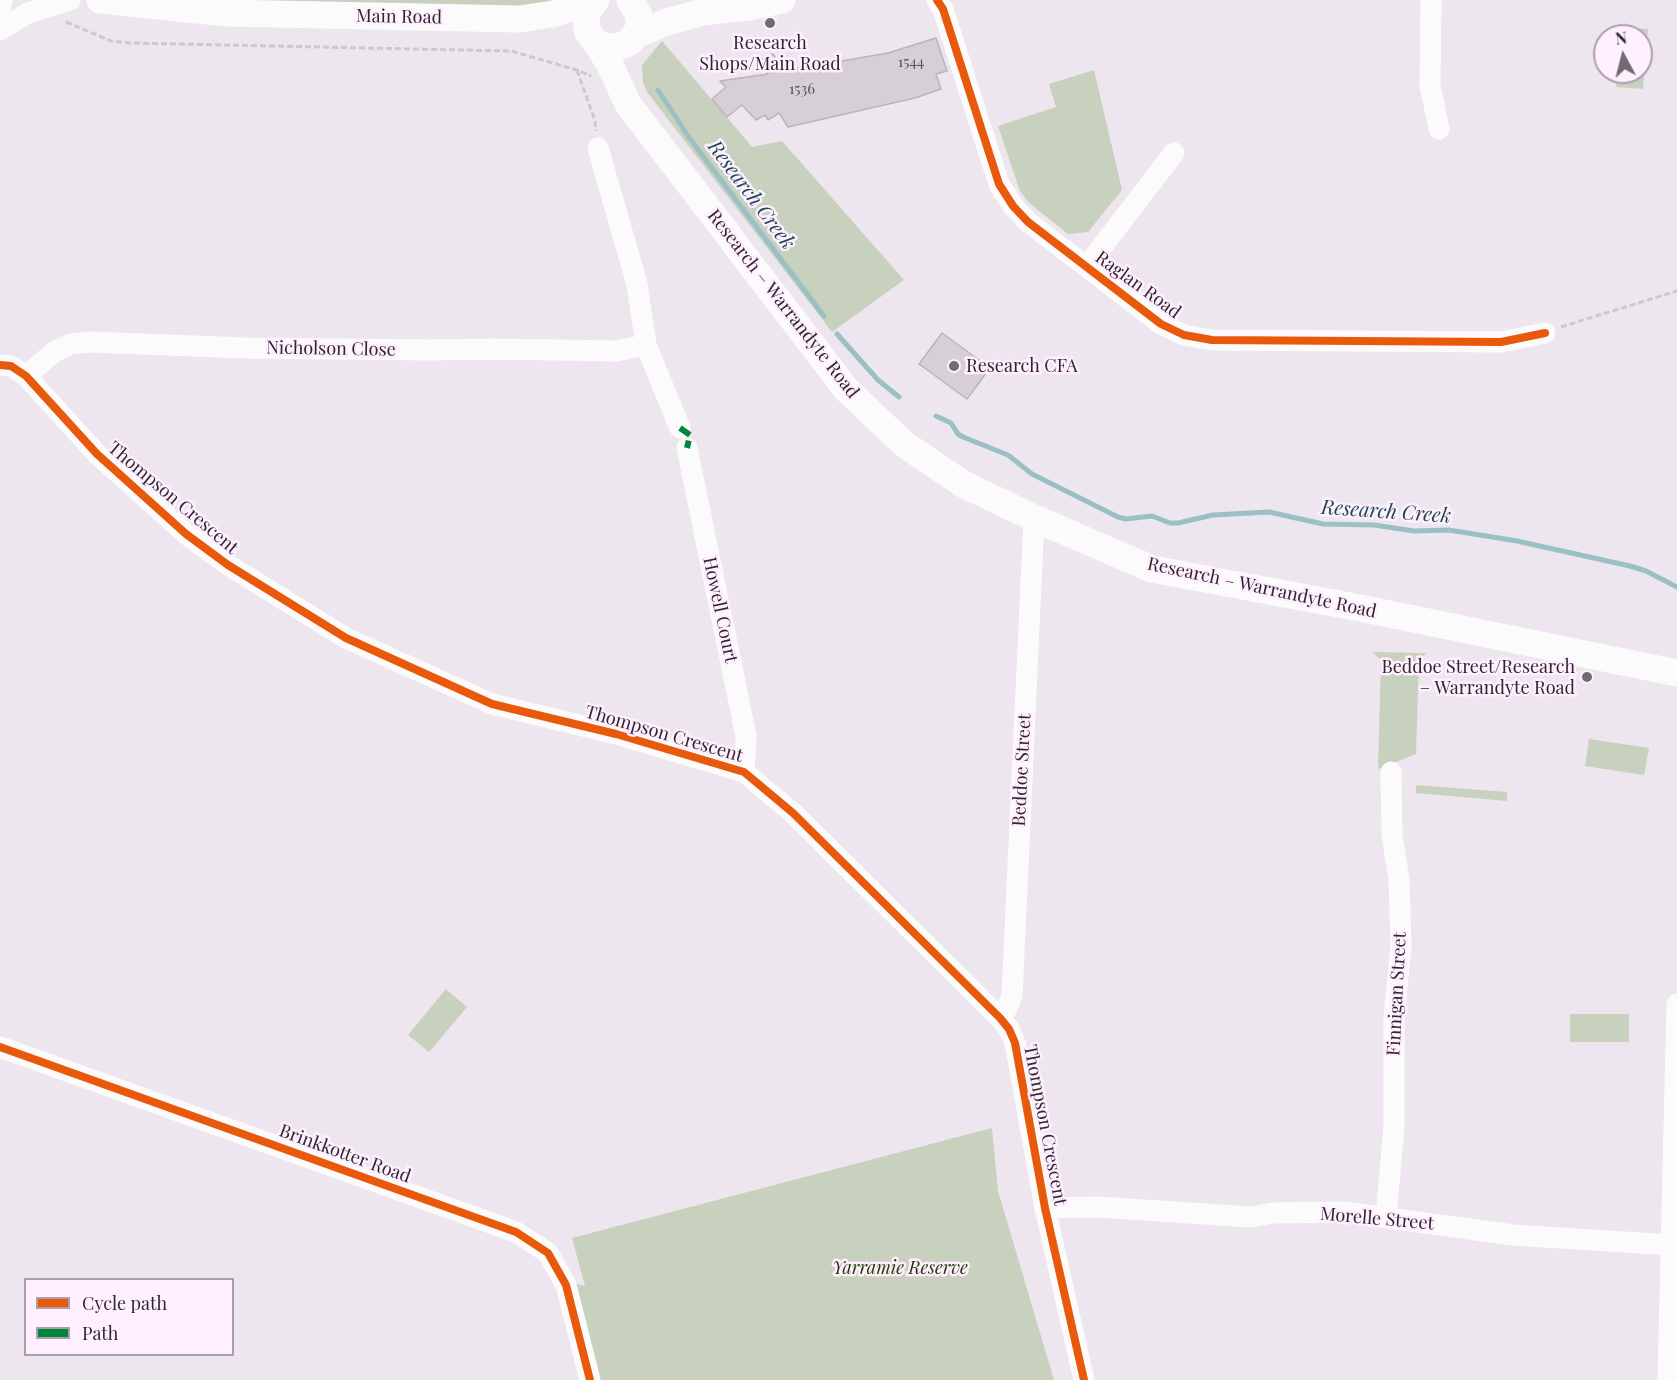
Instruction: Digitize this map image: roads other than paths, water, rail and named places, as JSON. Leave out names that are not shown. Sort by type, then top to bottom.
[{"type":"main road","name":"Main Road","points":[[100,0],[227,13],[519,20],[553,14],[594,0]]},
{"type":"main road","name":"Main Road","points":[[593,40],[588,33],[586,20],[594,0]]},
{"type":"main road","name":"Main Road","points":[[631,0],[639,15],[639,28],[636,36]]},
{"type":"main road","name":"Main Road","points":[[631,0],[664,9],[703,12]]},
{"type":"main road","name":"Main Road","points":[[519,20],[593,40],[608,48],[616,48],[667,22],[703,12],[748,7],[782,0]]},
{"type":"main road","name":"Research – Warrandyte Road","points":[[633,111],[628,77],[630,57],[636,36]]},
{"type":"main road","name":"Research – Warrandyte Road","points":[[593,40],[609,63],[623,98],[846,389],[904,444],[963,484],[1034,518],[1152,569],[1360,608],[1677,673]]},
{"type":"street","points":[[0,11],[2,0]]},
{"type":"street","points":[[0,30],[18,17],[70,0]]},
{"type":"street","points":[[1431,0],[1430,85],[1439,129]]},
{"type":"street","name":"Raglan Road","points":[[941,3],[999,184],[1013,206],[1028,222],[1161,324],[1184,335],[1212,340],[1502,342],[1545,333]]},
{"type":"street","points":[[598,148],[637,284],[646,345],[680,428]]},
{"type":"street","points":[[1087,266],[1174,153]]},
{"type":"street","name":"Nicholson Close","points":[[26,376],[54,352],[71,344],[90,342],[246,348],[417,350],[493,348],[616,351],[646,345]]},
{"type":"street","name":"Thompson Crescent","points":[[0,365],[11,366],[26,376],[97,454],[186,534],[228,565],[346,638],[492,704],[616,734],[744,772],[793,813],[1000,1018],[1015,1043],[1045,1208],[1084,1380]]},
{"type":"street","name":"Howell Court","points":[[687,448],[746,736],[744,772]]},
{"type":"street","name":"Beddoe Street","points":[[1000,1018],[1011,996],[1034,518]]},
{"type":"street","name":"Finnigan Street","points":[[1386,1217],[1394,1127],[1394,1017],[1401,946],[1399,880],[1392,834],[1391,772]]},
{"type":"street","points":[[1668,1380],[1673,1299],[1677,1004]]},
{"type":"street","name":"Brinkkotter Road","points":[[0,1047],[516,1232],[548,1253],[566,1285],[590,1380]]},
{"type":"street","name":"Morelle Street","points":[[1045,1208],[1098,1207],[1250,1217],[1272,1214],[1344,1212],[1513,1235],[1672,1245]]},
{"type":"waterway","name":"Research Creek","points":[[658,90],[690,139],[824,316]]},
{"type":"waterway","name":"Research Creek","points":[[837,334],[878,380],[899,397]]},
{"type":"waterway","name":"Research Creek","points":[[936,416],[951,423],[958,434],[963,437],[1008,455],[1032,474],[1126,519],[1152,516],[1170,523],[1178,523],[1213,515],[1269,512],[1323,524],[1374,525],[1414,531],[1449,530],[1517,541],[1630,566],[1646,571],[1677,587]]},
{"type":"place","name":"Research Shops/Main Road","points":[[770,23]]},
{"type":"place","name":"Research CFA","points":[[954,366]]},
{"type":"place","name":"Beddoe Street/Research – Warrandyte Road","points":[[1587,677]]},
{"type":"park label","name":"Yarramie Reserve","points":[[900,1268]]}]
